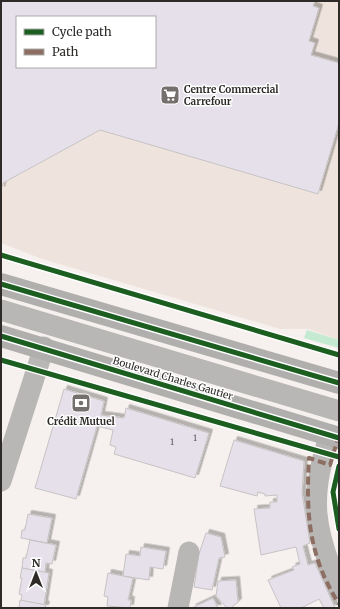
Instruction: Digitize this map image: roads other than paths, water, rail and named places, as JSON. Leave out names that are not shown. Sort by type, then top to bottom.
[{"type":"main road","points":[[1,284],[339,383]]},
{"type":"main road","name":"Boulevard Charles Gautier","points":[[1,336],[44,347],[334,437]]},
{"type":"street","name":"Boulevard Charles Gautier","points":[[1,310],[339,411]]},
{"type":"street","points":[[1,481],[44,347]]},
{"type":"street","points":[[334,437],[317,482],[316,511],[324,549],[339,589]]},
{"type":"street","points":[[178,608],[189,552]]},
{"type":"place","name":"Centre Commercial Carrefour","points":[[170,95]]},
{"type":"place","name":"Crédit Mutuel","points":[[81,403]]}]
